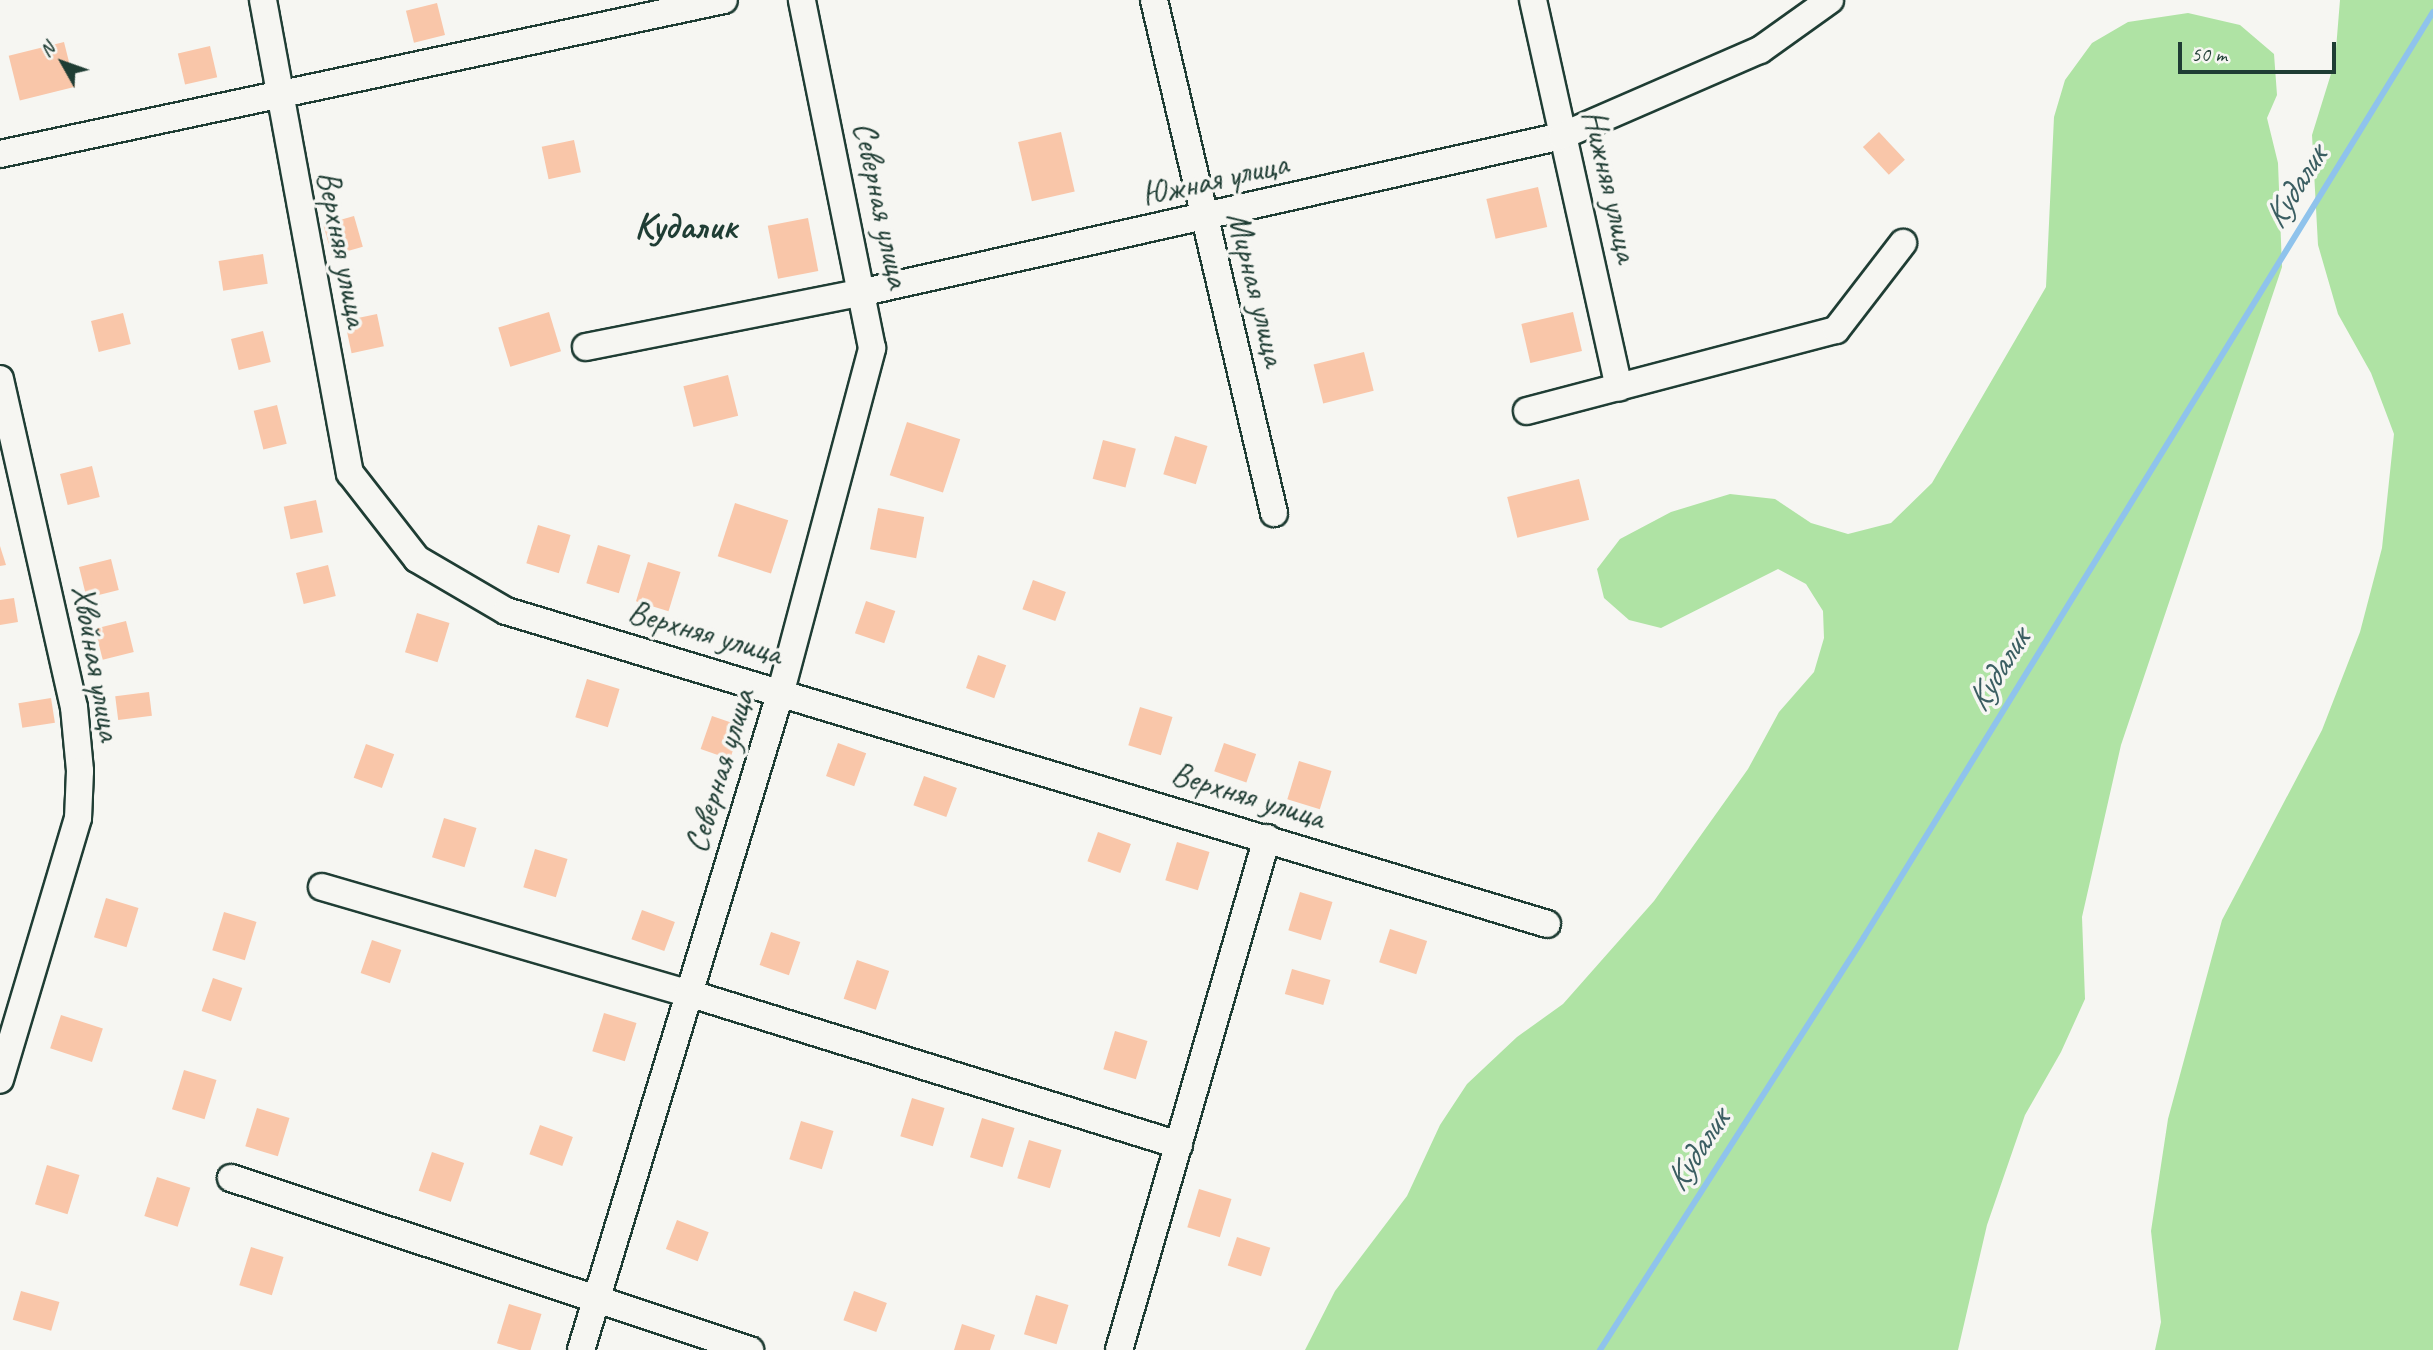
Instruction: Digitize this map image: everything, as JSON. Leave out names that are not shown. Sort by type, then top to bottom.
[{"type":"street","name":"Верхняя улица","points":[[263,0],[278,94],[350,473],[417,559],[506,611],[781,691],[1547,923]]},
{"type":"street","points":[[0,154],[724,0]]},
{"type":"street","name":"Северная улица","points":[[581,1350],[781,691],[872,348],[864,292],[802,0]]},
{"type":"street","name":"Мирная улица","points":[[1154,0],[1203,219],[1274,513]]},
{"type":"street","name":"Нижняя улица","points":[[1533,0],[1619,388]]},
{"type":"street","name":"Южная улица","points":[[586,347],[864,292],[1203,219],[1562,136],[1760,50],[1830,0]]},
{"type":"street","points":[[1527,411],[1836,330],[1903,243]]},
{"type":"street","name":"Хвойная улица","points":[[0,379],[74,707],[80,771],[78,818],[0,1080]]},
{"type":"street","points":[[1119,1350],[1267,838]]},
{"type":"street","points":[[322,887],[688,993],[1179,1145]]},
{"type":"street","points":[[232,1178],[594,1302],[750,1350]]},
{"type":"green space","points":[[2340,0],[2433,0],[2433,1350],[2155,1350],[2161,1322],[2151,1231],[2168,1119],[2222,920],[2322,730],[2360,632],[2382,548],[2394,434],[2371,373],[2338,314],[2318,245],[2312,135],[2335,61]]},
{"type":"green space","points":[[2188,13],[2240,25],[2274,54],[2277,95],[2267,118],[2278,163],[2282,267],[2121,745],[2082,917],[2085,999],[2061,1052],[2025,1115],[1987,1225],[1958,1350],[1305,1350],[1335,1291],[1407,1196],[1440,1125],[1467,1084],[1517,1037],[1563,1004],[1654,901],[1748,769],[1779,712],[1814,672],[1824,638],[1823,611],[1806,584],[1778,569],[1661,628],[1629,620],[1604,598],[1597,569],[1620,539],[1671,512],[1730,494],[1775,499],[1811,523],[1848,534],[1891,523],[1932,483],[2046,287],[2054,117],[2065,80],[2092,43],[2128,22]]},
{"type":"building","points":[[437,3],[445,35],[414,43],[406,11]]},
{"type":"building","points":[[64,42],[75,87],[20,100],[9,56]]},
{"type":"building","points":[[210,46],[217,77],[185,85],[178,53]]},
{"type":"building","points":[[1061,132],[1075,191],[1032,201],[1018,142]]},
{"type":"building","points":[[1879,132],[1905,160],[1889,175],[1863,147]]},
{"type":"building","points":[[574,140],[581,172],[549,179],[542,147]]},
{"type":"building","points":[[1538,187],[1547,227],[1496,239],[1486,199]]},
{"type":"building","points":[[354,216],[363,247],[332,256],[323,225]]},
{"type":"building","points":[[808,218],[818,271],[778,279],[768,226]]},
{"type":"building","points":[[263,254],[268,284],[223,291],[219,261]]},
{"type":"building","points":[[549,312],[561,351],[510,367],[498,327]]},
{"type":"building","points":[[1573,312],[1582,351],[1530,363],[1521,324]]},
{"type":"building","points":[[123,313],[131,344],[99,352],[91,321]]},
{"type":"building","points":[[377,314],[384,346],[352,353],[345,321]]},
{"type":"building","points":[[263,331],[271,362],[239,370],[231,339]]},
{"type":"building","points":[[1364,352],[1374,391],[1323,403],[1314,365]]},
{"type":"building","points":[[728,375],[738,416],[694,427],[683,386]]},
{"type":"building","points":[[277,405],[287,444],[263,450],[254,411]]},
{"type":"building","points":[[907,422],[960,439],[943,493],[890,475]]},
{"type":"building","points":[[1175,436],[1208,446],[1196,484],[1163,474]]},
{"type":"building","points":[[1103,440],[1136,449],[1125,487],[1093,479]]},
{"type":"building","points":[[92,466],[100,497],[68,505],[60,474]]},
{"type":"building","points":[[1579,479],[1589,520],[1517,538],[1507,497]]},
{"type":"building","points":[[316,500],[323,532],[291,539],[284,507]]},
{"type":"building","points":[[735,503],[788,520],[771,574],[718,556]]},
{"type":"building","points":[[878,508],[924,517],[916,558],[870,549]]},
{"type":"building","points":[[538,525],[571,535],[559,573],[526,563]]},
{"type":"building","points":[[598,545],[631,555],[619,593],[586,583]]},
{"type":"building","points":[[0,546],[6,565],[0,566]]},
{"type":"building","points":[[111,559],[119,590],[87,598],[79,567]]},
{"type":"building","points":[[648,562],[681,572],[669,611],[636,601]]},
{"type":"building","points":[[328,565],[336,596],[304,604],[296,573]]},
{"type":"building","points":[[1033,580],[1066,592],[1055,621],[1022,609]]},
{"type":"building","points":[[14,598],[18,622],[0,625],[0,600]]},
{"type":"building","points":[[866,601],[895,611],[884,643],[855,633]]},
{"type":"building","points":[[417,613],[450,623],[438,662],[405,652]]},
{"type":"building","points":[[126,621],[134,652],[103,660],[95,629]]},
{"type":"building","points":[[978,655],[1006,665],[994,698],[966,688]]},
{"type":"building","points":[[587,679],[620,689],[608,727],[575,717]]},
{"type":"building","points":[[149,692],[152,716],[118,720],[115,696]]},
{"type":"building","points":[[51,698],[55,723],[22,728],[18,703]]},
{"type":"building","points":[[1140,707],[1173,717],[1161,755],[1128,745]]},
{"type":"building","points":[[712,716],[741,726],[730,759],[701,749]]},
{"type":"building","points":[[838,743],[866,753],[854,786],[826,776]]},
{"type":"building","points":[[1224,743],[1256,754],[1246,782],[1214,771]]},
{"type":"building","points":[[366,744],[394,754],[382,788],[354,778]]},
{"type":"building","points":[[1299,761],[1332,771],[1320,809],[1287,799]]},
{"type":"building","points":[[924,776],[957,788],[946,817],[913,805]]},
{"type":"building","points":[[444,818],[477,828],[465,867],[432,857]]},
{"type":"building","points":[[1098,832],[1131,844],[1120,873],[1087,861]]},
{"type":"building","points":[[1177,842],[1210,852],[1198,890],[1165,880]]},
{"type":"building","points":[[535,849],[568,859],[556,897],[523,887]]},
{"type":"building","points":[[1300,892],[1333,902],[1321,940],[1288,930]]},
{"type":"building","points":[[106,898],[139,908],[127,947],[94,937]]},
{"type":"building","points":[[642,910],[675,922],[664,951],[631,939]]},
{"type":"building","points":[[224,912],[257,922],[245,960],[212,950]]},
{"type":"building","points":[[1390,929],[1427,941],[1416,974],[1379,962]]},
{"type":"building","points":[[771,932],[800,942],[789,975],[760,965]]},
{"type":"building","points":[[372,940],[401,950],[390,983],[361,973]]},
{"type":"building","points":[[857,960],[889,971],[876,1010],[844,999]]},
{"type":"building","points":[[1292,969],[1330,980],[1323,1005],[1285,994]]},
{"type":"building","points":[[213,978],[242,988],[231,1021],[202,1011]]},
{"type":"building","points":[[604,1013],[637,1023],[625,1061],[592,1051]]},
{"type":"building","points":[[61,1015],[103,1029],[92,1062],[50,1048]]},
{"type":"building","points":[[1115,1031],[1148,1041],[1136,1079],[1103,1069]]},
{"type":"building","points":[[184,1070],[217,1080],[205,1119],[172,1109]]},
{"type":"building","points":[[912,1098],[945,1108],[933,1146],[900,1136]]},
{"type":"building","points":[[257,1108],[290,1118],[278,1156],[245,1146]]},
{"type":"building","points":[[982,1118],[1015,1128],[1003,1167],[970,1157]]},
{"type":"building","points":[[801,1121],[834,1131],[822,1169],[789,1159]]},
{"type":"building","points":[[540,1125],[573,1137],[562,1166],[529,1154]]},
{"type":"building","points":[[1029,1140],[1062,1150],[1050,1188],[1017,1178]]},
{"type":"building","points":[[432,1152],[464,1163],[451,1202],[419,1191]]},
{"type":"building","points":[[47,1165],[80,1175],[68,1214],[35,1204]]},
{"type":"building","points":[[157,1177],[190,1188],[178,1227],[144,1216]]},
{"type":"building","points":[[1199,1189],[1232,1199],[1220,1237],[1187,1227]]},
{"type":"building","points":[[677,1220],[709,1232],[698,1261],[666,1249]]},
{"type":"building","points":[[1237,1237],[1270,1248],[1261,1276],[1228,1266]]},
{"type":"building","points":[[251,1247],[284,1257],[272,1295],[239,1285]]},
{"type":"building","points":[[21,1291],[59,1302],[51,1331],[13,1320]]},
{"type":"building","points":[[854,1291],[887,1303],[876,1332],[843,1320]]},
{"type":"building","points":[[1036,1295],[1069,1305],[1057,1344],[1024,1334]]},
{"type":"building","points":[[509,1304],[542,1314],[530,1350],[519,1350],[497,1343]]},
{"type":"building","points":[[962,1324],[995,1335],[990,1350],[954,1350]]},
{"type":"waterway","name":"Кудалик","points":[[1600,1350],[1864,937],[2433,12]]},
{"type":"district","name":"Кудалик","points":[[686,226]]}]
